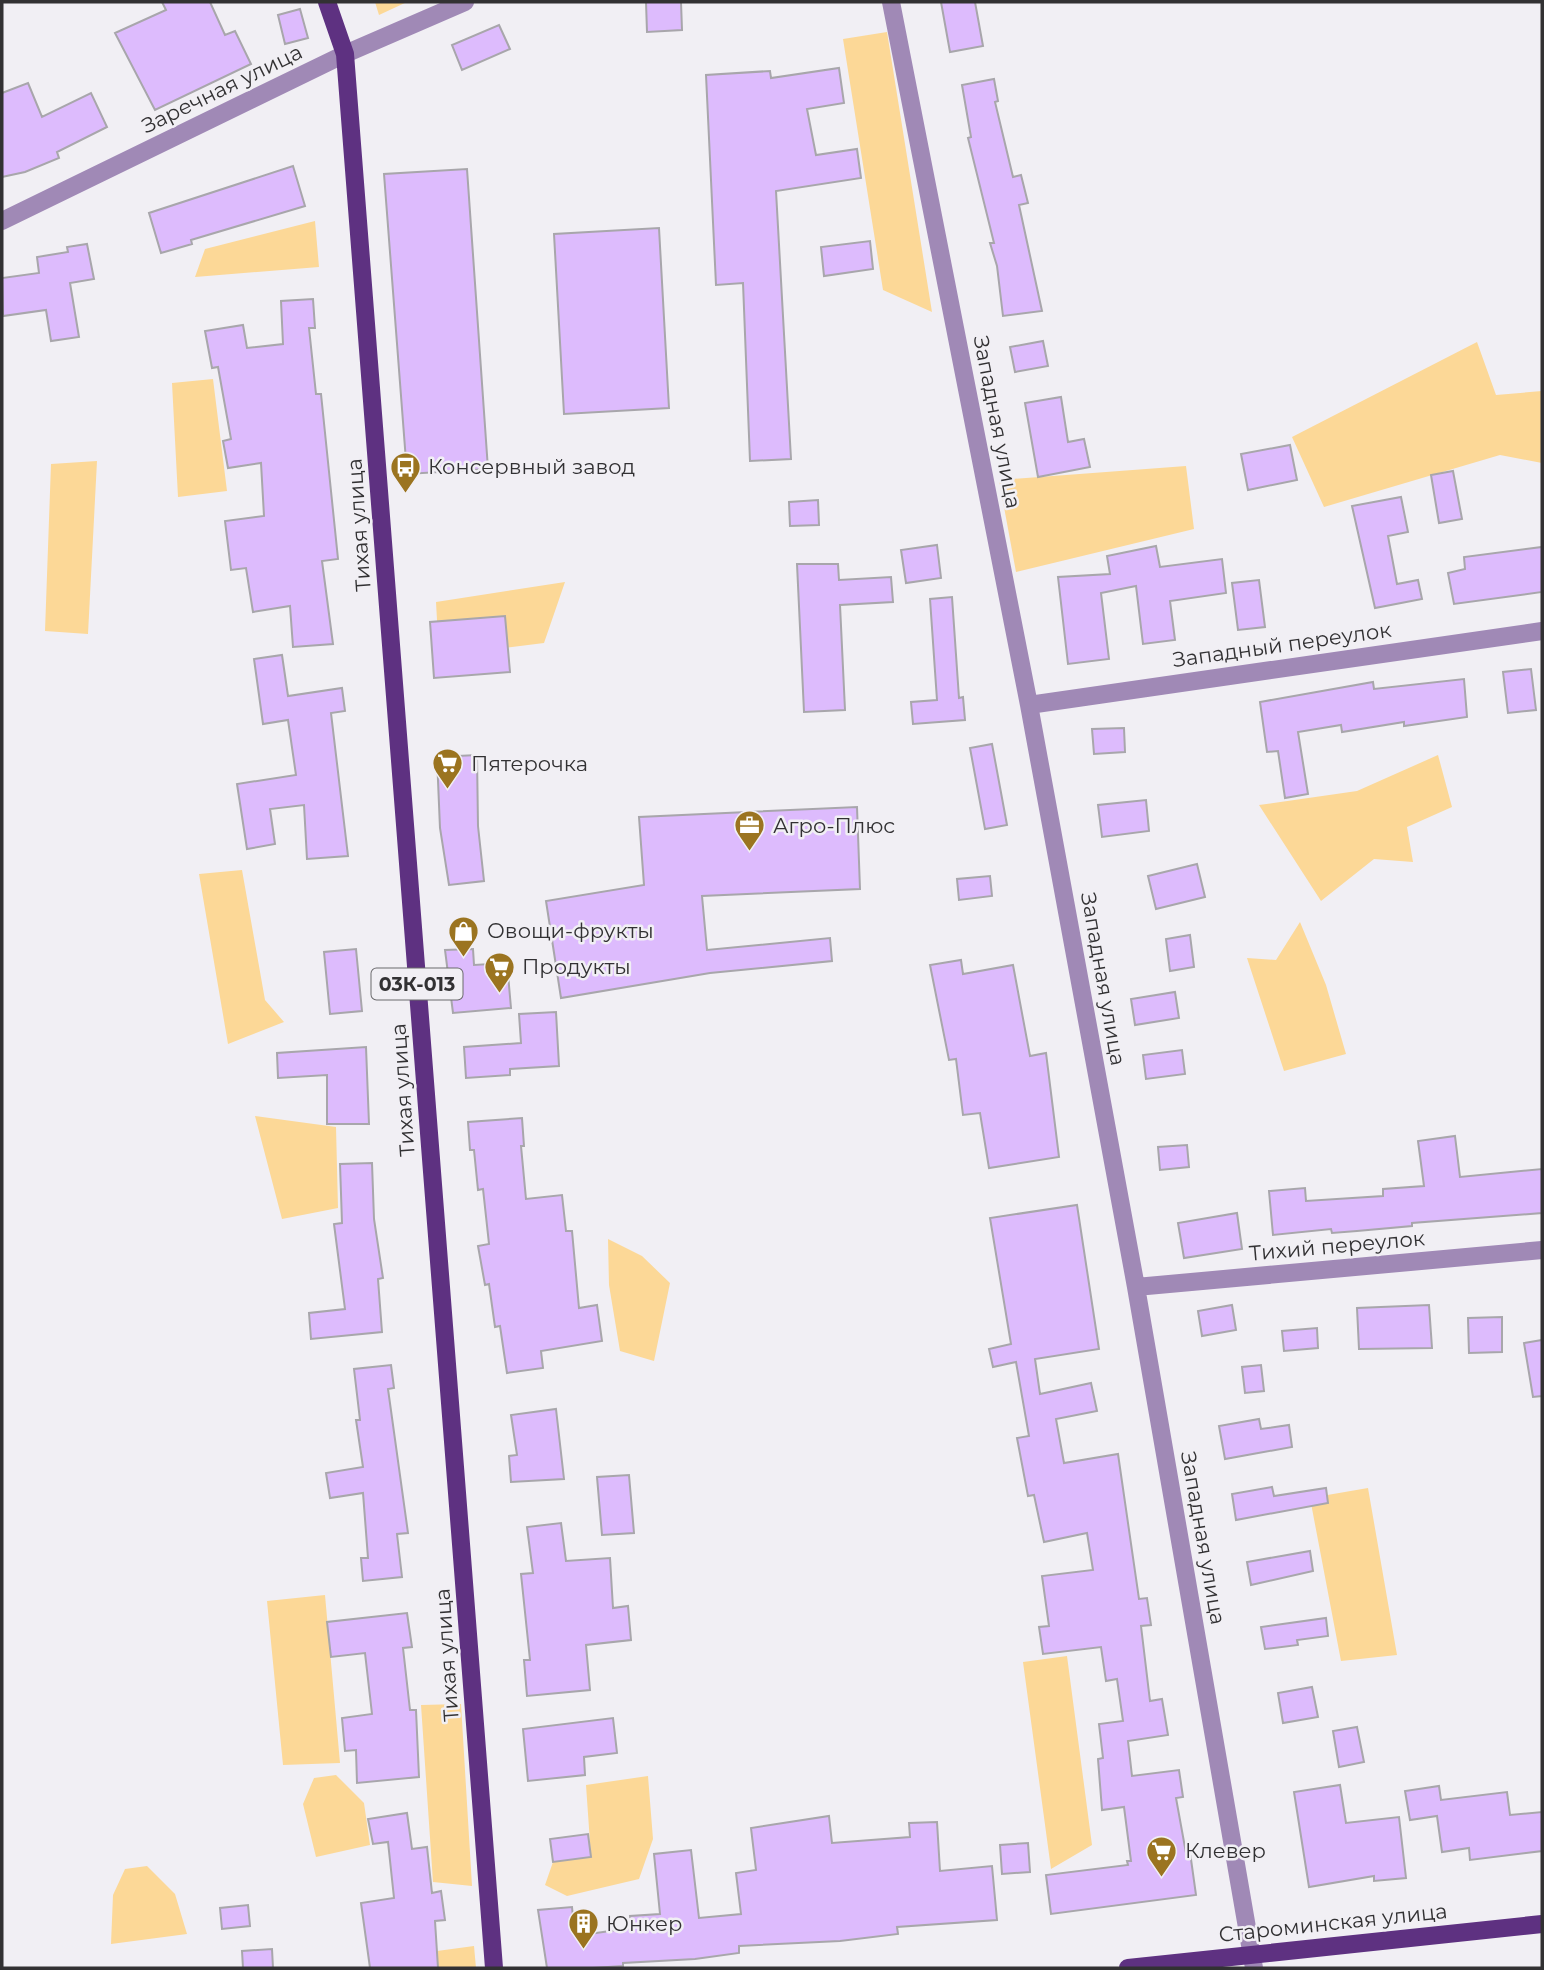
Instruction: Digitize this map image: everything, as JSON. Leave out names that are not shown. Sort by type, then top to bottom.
[{"type":"main road","name":"Тихая улица","points":[[327,2],[345,54],[494,1968]]},
{"type":"main road","name":"Староминская улица","points":[[1128,1968],[1253,1961],[1542,1924]]},
{"type":"street","name":"Заречная улица","points":[[2,221],[345,54],[465,2]]},
{"type":"street","name":"Западная улица","points":[[891,2],[1029,705],[1136,1287],[1253,1961]]},
{"type":"street","name":"Западный переулок","points":[[1029,705],[1542,631]]},
{"type":"street","name":"Тихий переулок","points":[[1136,1287],[1542,1250]]},
{"type":"shaded area","points":[[375,2],[407,2],[379,15]]},
{"type":"shaded area","points":[[887,32],[932,312],[883,290],[843,39]]},
{"type":"shaded area","points":[[315,221],[319,267],[195,277],[205,249]]},
{"type":"shaded area","points":[[1477,342],[1496,395],[1542,391],[1542,463],[1500,455],[1324,507],[1292,437]]},
{"type":"shaded area","points":[[213,379],[227,491],[178,497],[172,383]]},
{"type":"shaded area","points":[[97,461],[88,634],[45,631],[51,464]]},
{"type":"shaded area","points":[[1186,466],[1194,529],[1016,572],[999,480]]},
{"type":"shaded area","points":[[565,582],[544,643],[439,656],[436,602]]},
{"type":"shaded area","points":[[1438,755],[1452,807],[1407,827],[1413,862],[1374,859],[1321,901],[1259,805],[1357,791]]},
{"type":"shaded area","points":[[242,870],[265,1000],[284,1022],[228,1044],[199,874]]},
{"type":"shaded area","points":[[1300,922],[1326,985],[1346,1054],[1284,1071],[1247,958],[1276,960]]},
{"type":"shaded area","points":[[255,1116],[336,1127],[338,1208],[282,1219]]},
{"type":"shaded area","points":[[608,1239],[642,1256],[670,1283],[654,1361],[620,1351],[609,1285]]},
{"type":"shaded area","points":[[1368,1488],[1397,1655],[1341,1661],[1310,1498]]},
{"type":"shaded area","points":[[325,1595],[340,1763],[283,1765],[267,1601]]},
{"type":"shaded area","points":[[1067,1656],[1092,1845],[1051,1869],[1023,1662]]},
{"type":"shaded area","points":[[461,1704],[472,1886],[433,1882],[421,1705]]},
{"type":"shaded area","points":[[336,1775],[364,1803],[370,1845],[316,1857],[303,1804],[314,1778]]},
{"type":"shaded area","points":[[648,1776],[653,1839],[639,1879],[567,1896],[545,1885],[553,1862],[591,1857],[586,1785]]},
{"type":"shaded area","points":[[147,1866],[175,1894],[187,1934],[111,1944],[113,1895],[125,1869]]},
{"type":"shaded area","points":[[474,1946],[476,1968],[438,1968],[437,1951]]},
{"type":"building","points":[[162,2],[210,2],[225,35],[235,31],[251,64],[155,110],[115,33],[166,10]]},
{"type":"building","points":[[646,2],[681,2],[682,30],[647,32]]},
{"type":"building","points":[[941,2],[975,2],[983,46],[950,52]]},
{"type":"building","points":[[300,9],[308,38],[285,44],[278,15]]},
{"type":"building","points":[[499,25],[510,49],[462,70],[452,45]]},
{"type":"building","points":[[839,68],[844,103],[807,109],[816,155],[857,149],[861,178],[776,191],[791,459],[750,461],[743,283],[716,285],[706,75],[770,71],[771,78]]},
{"type":"building","points":[[994,79],[998,101],[995,102],[1013,177],[1021,175],[1028,203],[1019,205],[1042,311],[1003,316],[997,266],[990,243],[994,243],[968,138],[971,137],[962,85]]},
{"type":"building","points":[[28,83],[42,117],[91,93],[107,127],[57,152],[59,158],[25,172],[2,177],[2,93]]},
{"type":"building","points":[[293,166],[305,206],[191,240],[192,244],[161,253],[149,213]]},
{"type":"building","points":[[467,169],[488,469],[407,474],[384,174]]},
{"type":"building","points":[[659,228],[669,408],[564,414],[554,234]]},
{"type":"building","points":[[870,241],[873,269],[824,276],[821,247]]},
{"type":"building","points":[[87,244],[94,279],[70,283],[79,337],[51,341],[46,310],[3,316],[2,278],[39,273],[37,257],[68,252],[67,247]]},
{"type":"building","points":[[313,299],[315,328],[309,328],[316,394],[321,394],[338,559],[322,561],[333,644],[293,647],[290,606],[253,612],[246,568],[231,570],[225,521],[264,516],[261,463],[228,468],[223,441],[231,439],[218,367],[212,368],[205,331],[243,325],[247,348],[283,344],[281,301]]},
{"type":"building","points":[[1043,341],[1048,366],[1015,372],[1010,347]]},
{"type":"building","points":[[1061,397],[1068,442],[1084,439],[1090,467],[1038,477],[1025,403]]},
{"type":"building","points":[[1290,445],[1297,480],[1248,490],[1241,454]]},
{"type":"building","points":[[1453,471],[1462,519],[1439,523],[1431,475]]},
{"type":"building","points":[[1401,497],[1408,532],[1388,536],[1397,584],[1418,580],[1422,599],[1375,608],[1352,506]]},
{"type":"building","points":[[818,500],[819,525],[790,526],[789,502]]},
{"type":"building","points":[[937,545],[941,578],[906,583],[901,550]]},
{"type":"building","points":[[1156,546],[1160,567],[1222,559],[1226,593],[1170,601],[1175,640],[1143,644],[1136,586],[1101,593],[1109,659],[1068,664],[1058,577],[1110,574],[1107,556]]},
{"type":"building","points":[[1542,547],[1542,592],[1454,604],[1448,573],[1465,569],[1464,557]]},
{"type":"building","points":[[797,564],[838,564],[839,580],[891,577],[893,602],[840,605],[845,710],[804,712]]},
{"type":"building","points":[[1259,580],[1265,627],[1238,630],[1232,583]]},
{"type":"building","points":[[952,597],[959,698],[963,697],[965,720],[913,724],[911,702],[937,700],[930,599]]},
{"type":"building","points":[[505,616],[510,672],[434,678],[430,622]]},
{"type":"building","points":[[282,655],[288,696],[342,688],[345,711],[331,713],[348,856],[307,859],[304,805],[270,809],[275,844],[247,849],[237,784],[296,775],[288,720],[263,724],[254,659]]},
{"type":"building","points":[[1531,669],[1536,710],[1508,713],[1503,672]]},
{"type":"building","points":[[1464,679],[1467,717],[1404,726],[1404,722],[1342,732],[1341,725],[1298,732],[1308,794],[1285,798],[1278,751],[1267,752],[1260,702],[1373,682],[1374,689]]},
{"type":"building","points":[[1124,728],[1125,752],[1094,754],[1092,729]]},
{"type":"building","points":[[992,744],[1007,825],[985,829],[970,748]]},
{"type":"building","points":[[477,755],[478,826],[484,881],[449,885],[440,828],[437,757]]},
{"type":"building","points":[[1146,800],[1149,831],[1102,837],[1098,805]]},
{"type":"building","points":[[857,807],[860,889],[702,896],[707,950],[830,938],[832,961],[710,973],[561,998],[546,901],[644,885],[639,817]]},
{"type":"building","points":[[1197,864],[1205,897],[1156,909],[1148,876]]},
{"type":"building","points":[[990,876],[992,896],[959,900],[957,879]]},
{"type":"building","points":[[1190,935],[1194,967],[1170,971],[1166,939]]},
{"type":"building","points":[[356,949],[362,1011],[330,1014],[324,952]]},
{"type":"building","points":[[473,949],[474,965],[507,963],[511,1008],[453,1013],[445,950]]},
{"type":"building","points":[[961,960],[963,974],[1013,965],[1030,1056],[1046,1053],[1059,1157],[989,1168],[980,1113],[963,1115],[956,1059],[949,1060],[930,965]]},
{"type":"building","points":[[1175,992],[1179,1018],[1135,1025],[1131,999]]},
{"type":"building","points":[[556,1012],[559,1066],[510,1069],[510,1075],[466,1078],[464,1047],[521,1043],[519,1014]]},
{"type":"building","points":[[366,1047],[369,1124],[327,1124],[327,1075],[278,1078],[277,1053]]},
{"type":"building","points":[[1182,1050],[1185,1074],[1146,1079],[1143,1055]]},
{"type":"building","points":[[522,1118],[524,1146],[521,1146],[526,1199],[562,1195],[566,1231],[572,1231],[579,1308],[597,1305],[602,1341],[541,1351],[543,1368],[507,1373],[500,1326],[495,1327],[489,1284],[485,1285],[478,1246],[489,1244],[483,1189],[478,1190],[468,1122]]},
{"type":"building","points":[[1455,1136],[1460,1177],[1542,1169],[1542,1213],[1412,1223],[1412,1226],[1357,1231],[1332,1233],[1331,1229],[1273,1235],[1269,1191],[1305,1188],[1306,1201],[1383,1196],[1383,1189],[1424,1186],[1418,1141]]},
{"type":"building","points":[[1187,1145],[1189,1167],[1160,1170],[1158,1147]]},
{"type":"building","points":[[372,1163],[374,1219],[383,1278],[378,1279],[382,1332],[311,1339],[309,1313],[345,1309],[334,1224],[342,1223],[340,1164]]},
{"type":"building","points":[[1077,1205],[1099,1349],[1035,1359],[1040,1394],[1091,1383],[1097,1411],[1056,1419],[1064,1463],[1118,1454],[1139,1599],[1147,1598],[1151,1625],[1141,1626],[1150,1701],[1162,1699],[1168,1735],[1128,1741],[1132,1776],[1179,1770],[1183,1797],[1176,1798],[1186,1853],[1190,1852],[1196,1895],[1051,1914],[1046,1875],[1128,1865],[1127,1861],[1131,1861],[1124,1807],[1102,1810],[1098,1759],[1103,1758],[1099,1724],[1123,1721],[1117,1679],[1106,1681],[1101,1647],[1043,1654],[1039,1627],[1049,1626],[1042,1576],[1093,1570],[1087,1533],[1044,1542],[1034,1495],[1028,1496],[1017,1438],[1029,1436],[1016,1362],[993,1367],[989,1349],[1011,1344],[990,1218]]},
{"type":"building","points":[[1237,1213],[1242,1249],[1184,1258],[1178,1223]]},
{"type":"building","points":[[1232,1305],[1236,1330],[1202,1336],[1198,1311]]},
{"type":"building","points":[[1429,1305],[1432,1348],[1359,1349],[1357,1308]]},
{"type":"building","points":[[1502,1317],[1502,1352],[1469,1353],[1468,1318]]},
{"type":"building","points":[[1317,1328],[1318,1348],[1284,1351],[1282,1331]]},
{"type":"building","points":[[1542,1340],[1542,1396],[1533,1397],[1524,1343]]},
{"type":"building","points":[[391,1365],[394,1388],[388,1389],[408,1533],[397,1534],[402,1577],[363,1581],[361,1558],[368,1558],[363,1493],[330,1498],[326,1473],[363,1467],[356,1420],[360,1420],[354,1369]]},
{"type":"building","points":[[1261,1365],[1264,1391],[1245,1393],[1242,1367]]},
{"type":"building","points":[[556,1409],[564,1479],[511,1482],[509,1456],[517,1455],[511,1415]]},
{"type":"building","points":[[1259,1419],[1261,1429],[1289,1425],[1292,1447],[1225,1459],[1219,1426]]},
{"type":"building","points":[[629,1475],[634,1533],[602,1535],[597,1477]]},
{"type":"building","points":[[1272,1487],[1274,1496],[1326,1488],[1328,1503],[1236,1520],[1232,1494]]},
{"type":"building","points":[[561,1523],[566,1561],[610,1558],[613,1608],[628,1606],[631,1640],[586,1645],[590,1690],[527,1696],[524,1660],[530,1660],[521,1574],[533,1573],[527,1527]]},
{"type":"building","points":[[1310,1551],[1313,1571],[1251,1585],[1247,1562]]},
{"type":"building","points":[[407,1613],[412,1647],[403,1648],[410,1710],[416,1710],[419,1777],[357,1783],[356,1750],[345,1751],[342,1718],[372,1714],[365,1653],[331,1657],[327,1622]]},
{"type":"building","points":[[1326,1618],[1328,1636],[1297,1640],[1298,1645],[1265,1649],[1261,1627]]},
{"type":"building","points":[[1312,1687],[1318,1717],[1283,1723],[1278,1693]]},
{"type":"building","points":[[613,1718],[617,1753],[584,1757],[585,1775],[528,1781],[523,1729]]},
{"type":"building","points":[[1357,1727],[1364,1762],[1339,1767],[1333,1731]]},
{"type":"building","points":[[1340,1785],[1346,1823],[1399,1817],[1406,1878],[1374,1881],[1374,1876],[1309,1887],[1294,1792]]},
{"type":"building","points":[[1439,1786],[1441,1800],[1507,1792],[1510,1815],[1542,1812],[1542,1851],[1470,1860],[1469,1848],[1442,1852],[1437,1816],[1410,1820],[1405,1791]]},
{"type":"building","points":[[407,1813],[412,1849],[427,1847],[432,1893],[441,1891],[445,1920],[435,1921],[438,1968],[370,1968],[361,1903],[394,1898],[388,1842],[373,1844],[368,1819]]},
{"type":"building","points":[[829,1816],[832,1843],[910,1837],[909,1823],[937,1822],[940,1871],[992,1866],[997,1920],[897,1927],[898,1934],[840,1941],[739,1946],[739,1953],[695,1959],[623,1963],[623,1966],[593,1968],[547,1968],[538,1910],[572,1907],[575,1936],[631,1928],[630,1916],[660,1914],[654,1854],[691,1850],[699,1918],[741,1914],[736,1873],[756,1870],[751,1828]]},
{"type":"building","points":[[588,1834],[591,1857],[553,1862],[550,1839]]},
{"type":"building","points":[[1028,1843],[1030,1872],[1002,1874],[1000,1845]]},
{"type":"building","points":[[248,1905],[250,1926],[222,1929],[220,1908]]},
{"type":"building","points":[[272,1949],[273,1968],[243,1968],[242,1951]]},
{"type":"place","name":"Консервный завод","points":[[405,494]]},
{"type":"place","name":"Пятерочка","points":[[448,791]]},
{"type":"place","name":"Агро-Плюс","points":[[750,853]]},
{"type":"place","name":"Овощи-фрукты","points":[[464,958]]},
{"type":"place","name":"Продукты","points":[[499,994]]},
{"type":"place","name":"Клевер","points":[[1162,1878]]},
{"type":"place","name":"Юнкер","points":[[583,1951]]}]
